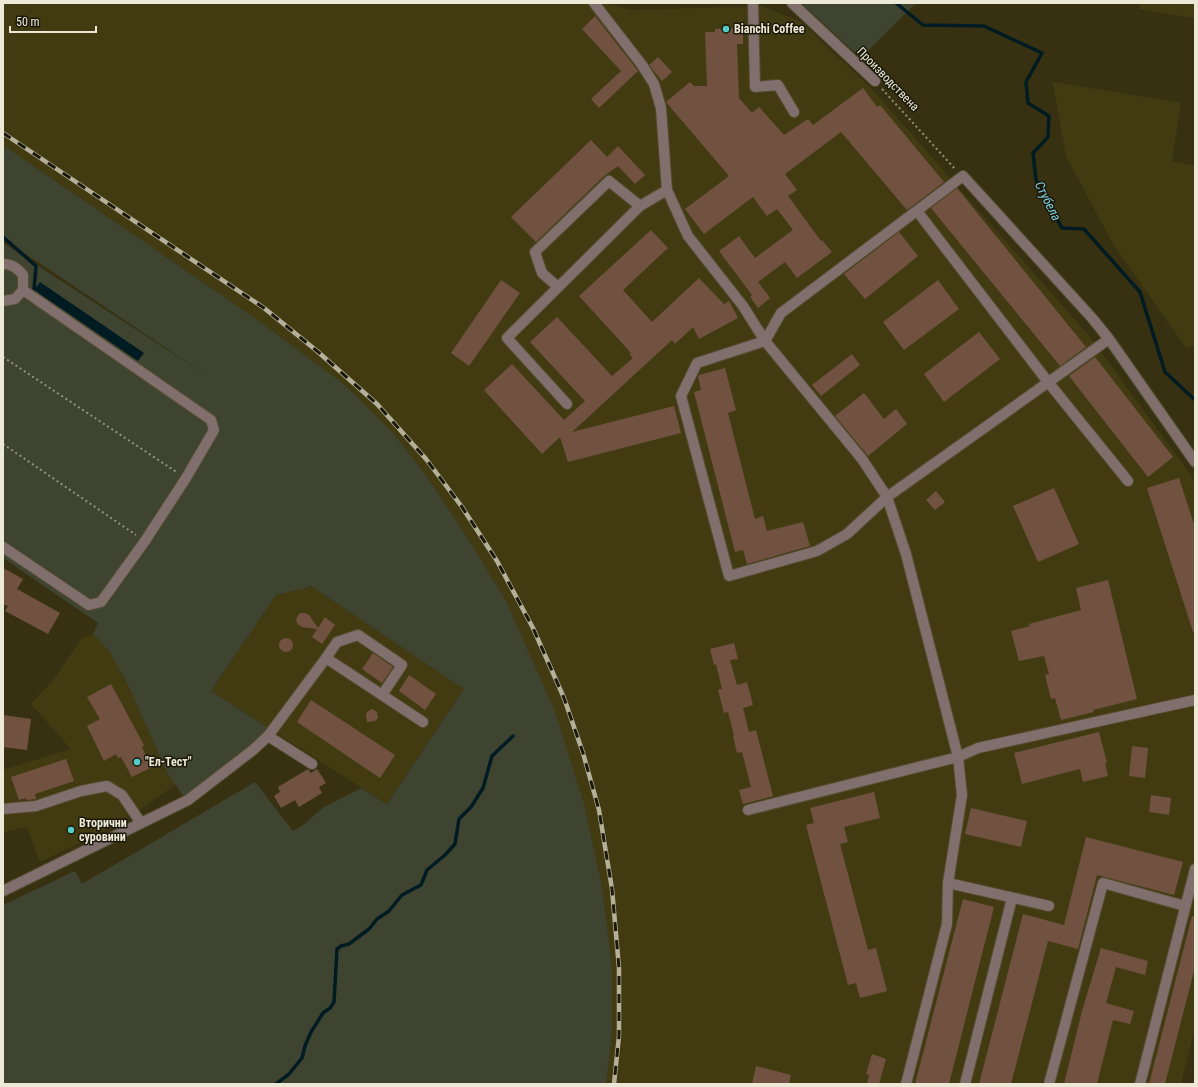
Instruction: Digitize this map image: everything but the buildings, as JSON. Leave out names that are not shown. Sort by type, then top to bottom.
[{"type":"lane","points":[[594,3],[642,64],[654,84],[661,108],[667,190],[688,236],[743,306],[765,341],[862,459],[887,497],[906,554],[958,757],[962,795],[948,883],[947,924],[906,1084]]},
{"type":"lane","points":[[753,3],[755,87],[778,85],[794,112]]},
{"type":"lane","name":"Производствена","points":[[792,3],[875,81]]},
{"type":"lane","points":[[1108,339],[887,497],[848,534],[817,551],[729,576],[681,396],[697,364],[765,341],[781,313],[962,176],[1092,318],[1108,339],[1195,462]]},
{"type":"lane","points":[[558,287],[542,273],[535,252],[609,181],[640,206]]},
{"type":"lane","points":[[567,404],[507,338],[640,206],[667,190]]},
{"type":"lane","points":[[917,211],[1048,382],[1128,481]]},
{"type":"lane","points":[[3,264],[9,264],[23,275],[23,290],[16,299],[3,301]]},
{"type":"lane","points":[[3,547],[89,605],[102,602],[145,541],[186,478],[214,430],[211,420],[23,290]]},
{"type":"lane","points":[[3,891],[188,800],[253,750],[268,736],[338,642],[358,635],[402,665],[382,695]]},
{"type":"lane","points":[[326,658],[423,722]]},
{"type":"lane","points":[[748,810],[958,757],[978,748],[1195,700]]},
{"type":"lane","points":[[268,736],[312,764]]},
{"type":"lane","points":[[3,809],[36,806],[81,791],[107,786],[122,795],[140,824]]},
{"type":"lane","points":[[1140,1084],[1184,906],[1195,869]]},
{"type":"lane","points":[[948,883],[1049,906]]},
{"type":"lane","points":[[1049,1084],[1103,883],[1184,906]]},
{"type":"lane","points":[[965,1084],[1012,898]]},
{"type":"path","name":"Производствена","points":[[875,81],[962,176]]},
{"type":"path","points":[[3,357],[186,478]]},
{"type":"path","points":[[3,444],[145,541]]},
{"type":"shaded area","points":[[3,3],[604,3],[634,10],[761,6],[800,21],[871,88],[1090,337],[1190,474],[1195,484],[1195,1028],[1181,1084],[606,1084],[612,1034],[612,967],[602,886],[584,804],[506,601],[464,532],[426,475],[394,434],[345,385],[255,318],[3,145]]},
{"type":"shaded area","points":[[1140,3],[1195,3],[1195,18],[1139,9]]},
{"type":"shaded area","points":[[1053,82],[1181,103],[1172,161],[1195,166],[1195,344],[1187,349],[1113,244],[1066,156]]},
{"type":"shaded area","points":[[311,586],[464,689],[387,804],[211,691],[276,595]]},
{"type":"shaded area","points":[[93,634],[109,651],[127,683],[168,774],[175,785],[120,823],[40,862],[27,827],[3,832],[3,770],[71,749],[31,704],[54,679],[81,639]]},
{"type":"green space","points":[[801,3],[916,3],[861,58]]},
{"type":"green space","points":[[3,145],[255,318],[345,385],[394,434],[426,475],[464,532],[506,601],[554,709],[584,804],[602,886],[612,967],[612,1034],[606,1084],[3,1084],[3,905],[75,871],[82,884],[255,782],[293,831],[302,826],[324,807],[361,788],[387,804],[464,689],[311,586],[276,595],[211,691],[273,731],[188,800],[181,793],[168,774],[127,683],[109,651],[93,634],[98,623],[3,558],[3,243],[212,379],[3,240]]},
{"type":"water","points":[[40,282],[144,353],[138,361],[34,290]]},
{"type":"waterway","name":"Стубела","points":[[896,3],[923,25],[984,26],[1042,53],[1026,82],[1028,103],[1049,116],[1048,137],[1033,153],[1036,180],[1062,228],[1084,229],[1140,292],[1165,372],[1195,400]]},
{"type":"waterway","points":[[3,237],[36,266],[34,290]]},
{"type":"waterway","points":[[276,1084],[289,1074],[302,1058],[311,1032],[323,1013],[330,1008],[334,1002],[337,949],[341,946],[349,944],[369,929],[377,919],[389,911],[402,895],[421,885],[427,870],[445,855],[455,844],[459,819],[471,807],[483,788],[492,756],[513,736]]},
{"type":"railway","points":[[3,133],[264,308],[317,351],[377,404],[426,459],[462,507],[497,561],[533,628],[564,698],[583,753],[599,810],[612,889],[619,968],[619,1036],[614,1084]]},
{"type":"place","name":"Bianchi Coffee","points":[[726,29]]},
{"type":"place","name":"\"Ел-Тест\"","points":[[137,762]]},
{"type":"place","name":"Вторични суровини","points":[[71,830]]}]
